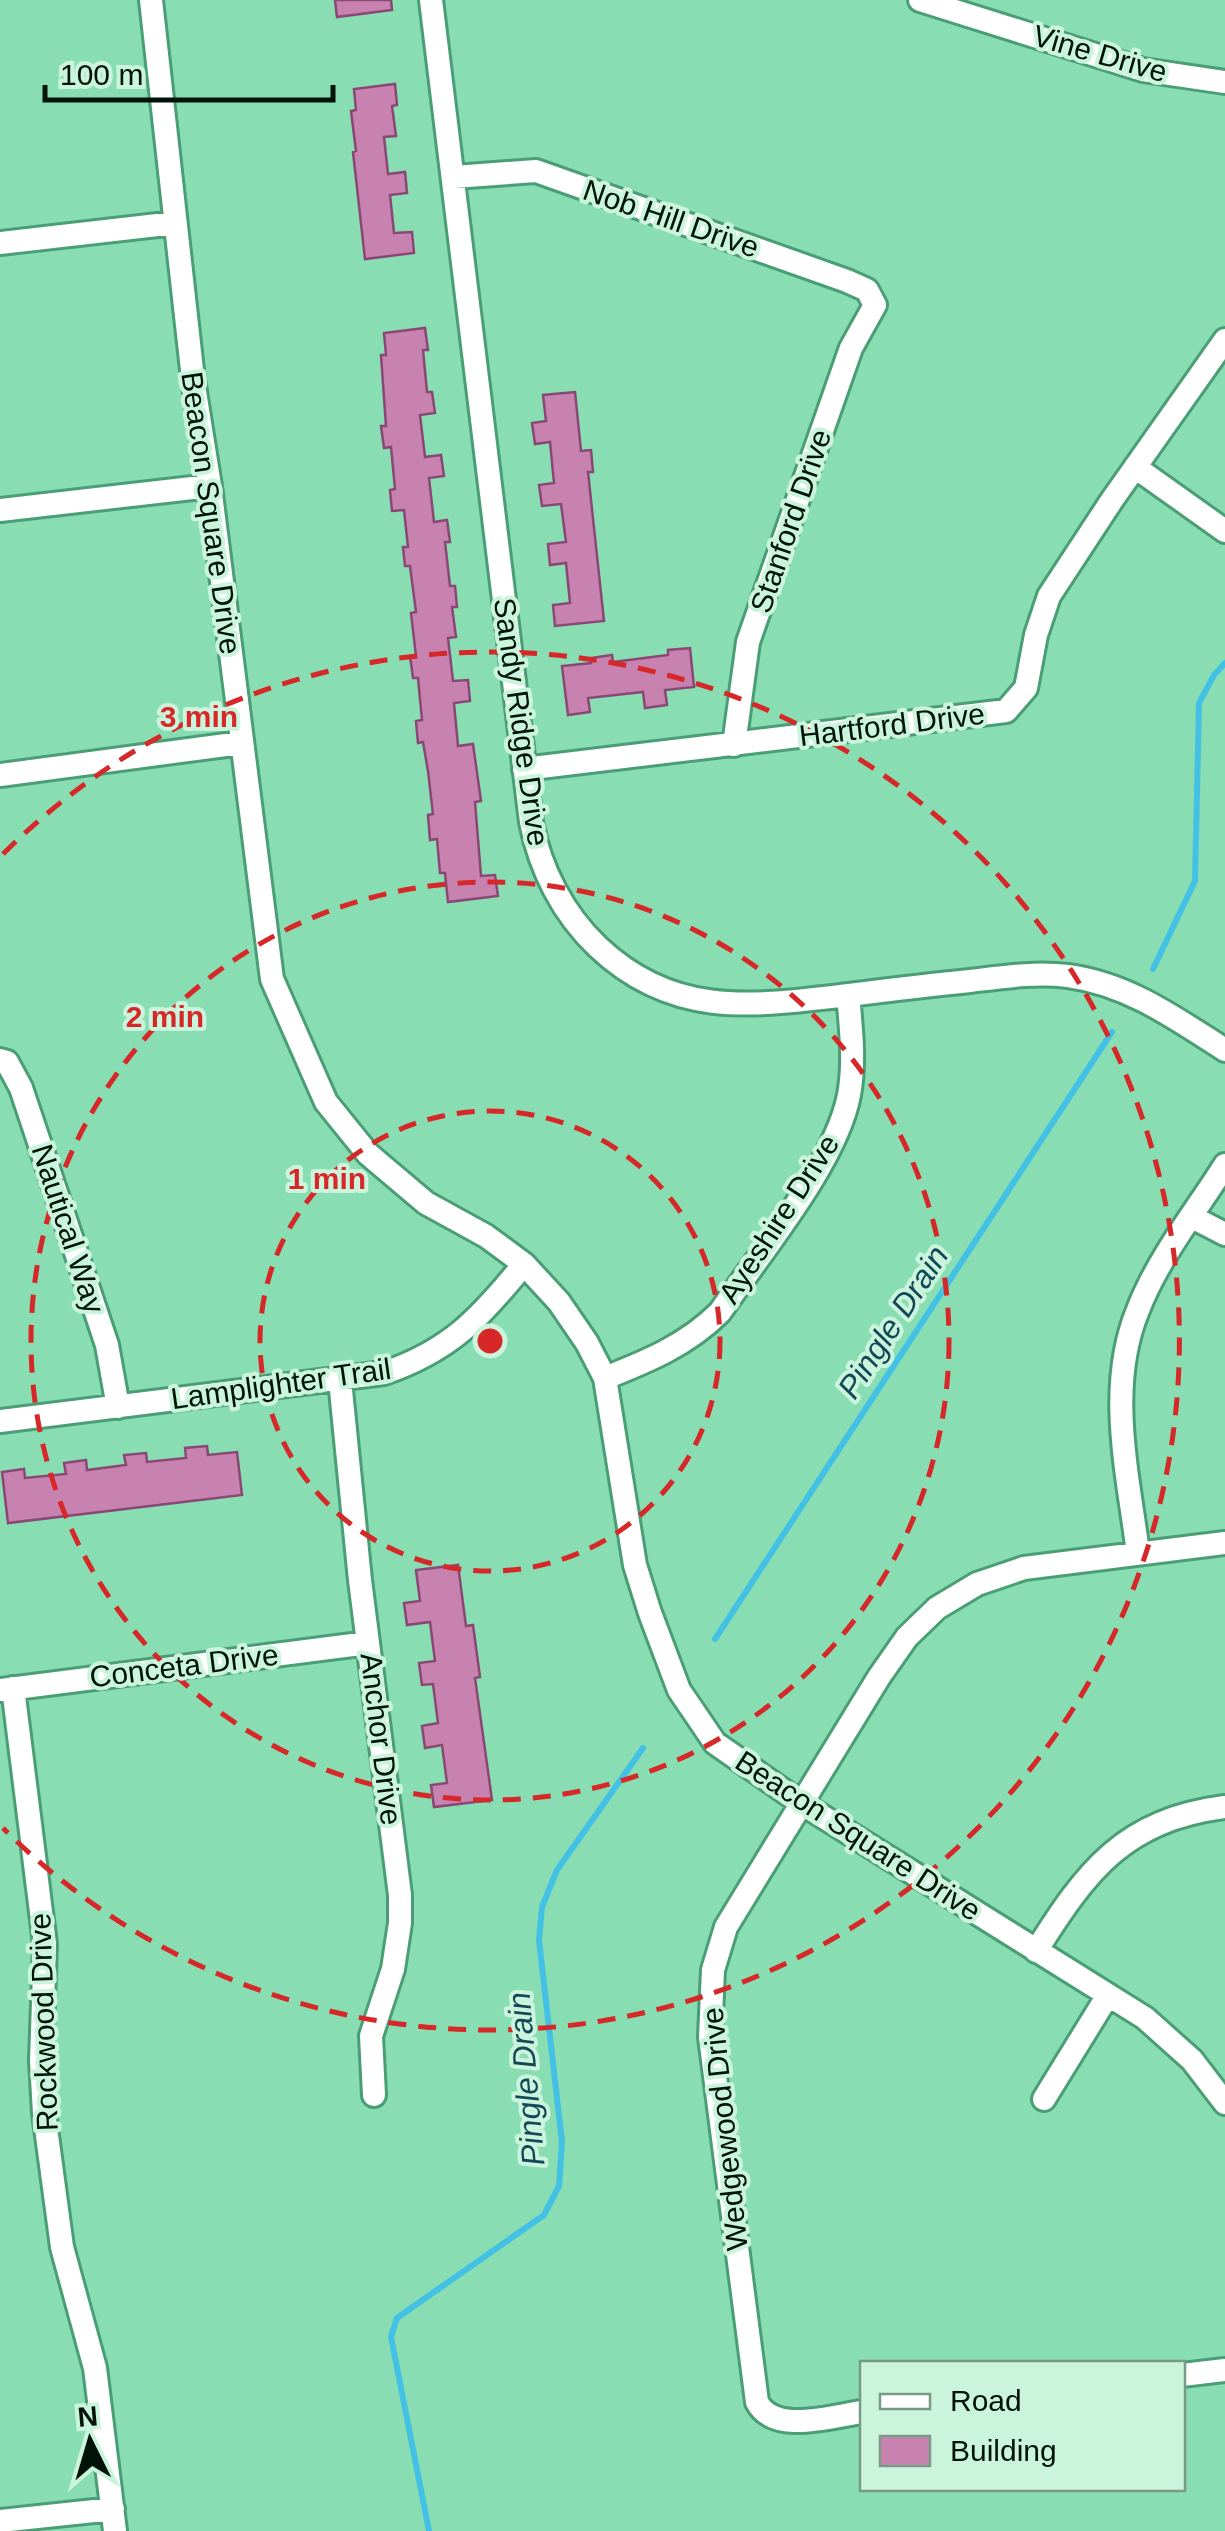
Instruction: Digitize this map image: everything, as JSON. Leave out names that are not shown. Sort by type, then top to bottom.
[{"type":"street","name":"Beacon Square Drive","points":[[150,0],[193,380],[272,979],[326,1102],[368,1154],[426,1203],[486,1236],[524,1264],[576,1324],[605,1378],[635,1565],[679,1690],[715,1743],[801,1803],[1169,2037],[1225,2103]]},
{"type":"street","name":"Sandy Ridge Drive","points":[[431,0],[524,769],[534,836],[545,870],[566,911],[582,932],[618,964],[656,986],[727,1005],[777,1004],[1017,975],[1067,976],[1114,986],[1147,1001],[1225,1050]]},
{"type":"street","name":"Vine Drive","points":[[922,0],[1143,70],[1225,82]]},
{"type":"street","name":"Nob Hill Drive","points":[[454,177],[536,171],[847,281],[866,290],[874,306]]},
{"type":"street","points":[[0,243],[175,223]]},
{"type":"street","name":"Stanford Drive","points":[[734,745],[748,642],[851,348],[874,306]]},
{"type":"street","name":"Hartford Drive","points":[[524,769],[1006,711],[1026,688],[1036,635],[1050,596],[1225,340]]},
{"type":"street","points":[[1135,467],[1225,532]]},
{"type":"street","points":[[0,510],[210,486]]},
{"type":"street","points":[[0,775],[241,743]]},
{"type":"street","name":"Ayeshire Drive","points":[[605,1378],[664,1354],[720,1312],[829,1152],[851,1079],[848,995]]},
{"type":"street","name":"Nautical Way","points":[[0,1060],[7,1062],[21,1088],[107,1345],[118,1407]]},
{"type":"street","points":[[1138,1553],[1122,1413],[1122,1370],[1138,1308],[1225,1164]]},
{"type":"street","points":[[1192,1217],[1225,1234]]},
{"type":"street","name":"Lamplighter Trail","points":[[0,1420],[340,1380],[408,1365],[451,1342],[486,1311],[524,1264]]},
{"type":"street","name":"Anchor Drive","points":[[340,1380],[397,1867],[400,1923],[393,1969],[371,2036],[374,2095]]},
{"type":"street","name":"Wedgewood Drive","points":[[860,2412],[780,2420],[765,2414],[755,2394],[710,2037],[710,1991],[731,1918],[878,1677],[908,1637],[938,1608],[1000,1574],[1050,1563],[1225,1543]]},
{"type":"street","name":"Conceta Drive","points":[[6,1689],[368,1643]]},
{"type":"street","name":"Rockwood Drive","points":[[6,1689],[45,1944],[41,2061],[48,2148],[62,2247],[95,2368],[114,2520]]},
{"type":"street","points":[[1036,1951],[1074,1892],[1123,1844],[1164,1822],[1225,1807]]},
{"type":"street","points":[[1044,2099],[1108,1995]]},
{"type":"street","points":[[1185,2374],[1225,2370]]},
{"type":"street","points":[[0,2521],[114,2520]]},
{"type":"building","points":[[335,0],[391,0],[392,10],[337,17]]},
{"type":"building","points":[[395,84],[397,105],[392,106],[396,136],[384,137],[388,174],[405,172],[407,193],[390,195],[394,233],[412,232],[414,253],[365,259],[353,152],[354,89]]},
{"type":"building","points":[[425,328],[427,392],[432,392],[435,413],[420,415],[425,457],[441,455],[444,476],[429,478],[434,522],[447,520],[450,586],[455,586],[457,607],[452,607],[456,637],[448,638],[453,681],[468,680],[470,701],[454,703],[458,746],[473,744],[481,801],[475,802],[481,876],[495,875],[498,896],[448,902],[437,839],[430,840],[428,815],[433,814],[428,771],[423,742],[418,743],[416,721],[422,720],[418,678],[413,678],[410,656],[416,656],[411,613],[416,612],[410,566],[405,566],[403,547],[408,547],[404,510],[392,511],[390,490],[395,489],[391,447],[384,448],[381,426],[386,426],[381,355],[386,355],[384,333]]},
{"type":"building","points":[[575,392],[581,451],[591,450],[593,472],[588,472],[604,621],[555,626],[553,605],[570,603],[566,563],[550,565],[548,544],[566,542],[561,504],[542,506],[539,485],[554,483],[550,442],[535,444],[532,423],[546,421],[543,395]]},
{"type":"building","points":[[690,648],[694,687],[665,690],[667,705],[645,708],[643,692],[588,698],[590,712],[568,715],[562,666],[591,663],[591,658],[612,655],[613,662]]},
{"type":"building","points":[[207,1446],[208,1455],[237,1452],[242,1495],[8,1523],[2,1472],[24,1469],[25,1478],[66,1474],[64,1463],[86,1460],[87,1470],[126,1465],[124,1455],[146,1453],[147,1462],[186,1458],[185,1448]]},
{"type":"building","points":[[458,1565],[466,1626],[473,1625],[480,1677],[475,1678],[492,1800],[434,1807],[431,1785],[447,1783],[442,1745],[425,1748],[422,1726],[438,1723],[433,1684],[422,1685],[419,1663],[435,1661],[430,1622],[407,1625],[404,1603],[420,1601],[416,1570]]},
{"type":"waterway","name":"Pingle Drain","points":[[1153,969],[1195,881],[1199,703],[1225,663]]},
{"type":"waterway","name":"Pingle Drain","points":[[715,1639],[1112,1032]]},
{"type":"waterway","name":"Pingle Drain","points":[[429,2531],[391,2337],[397,2318],[544,2215],[559,2186],[562,2142],[539,1940],[542,1907],[557,1870],[643,1748]]}]
